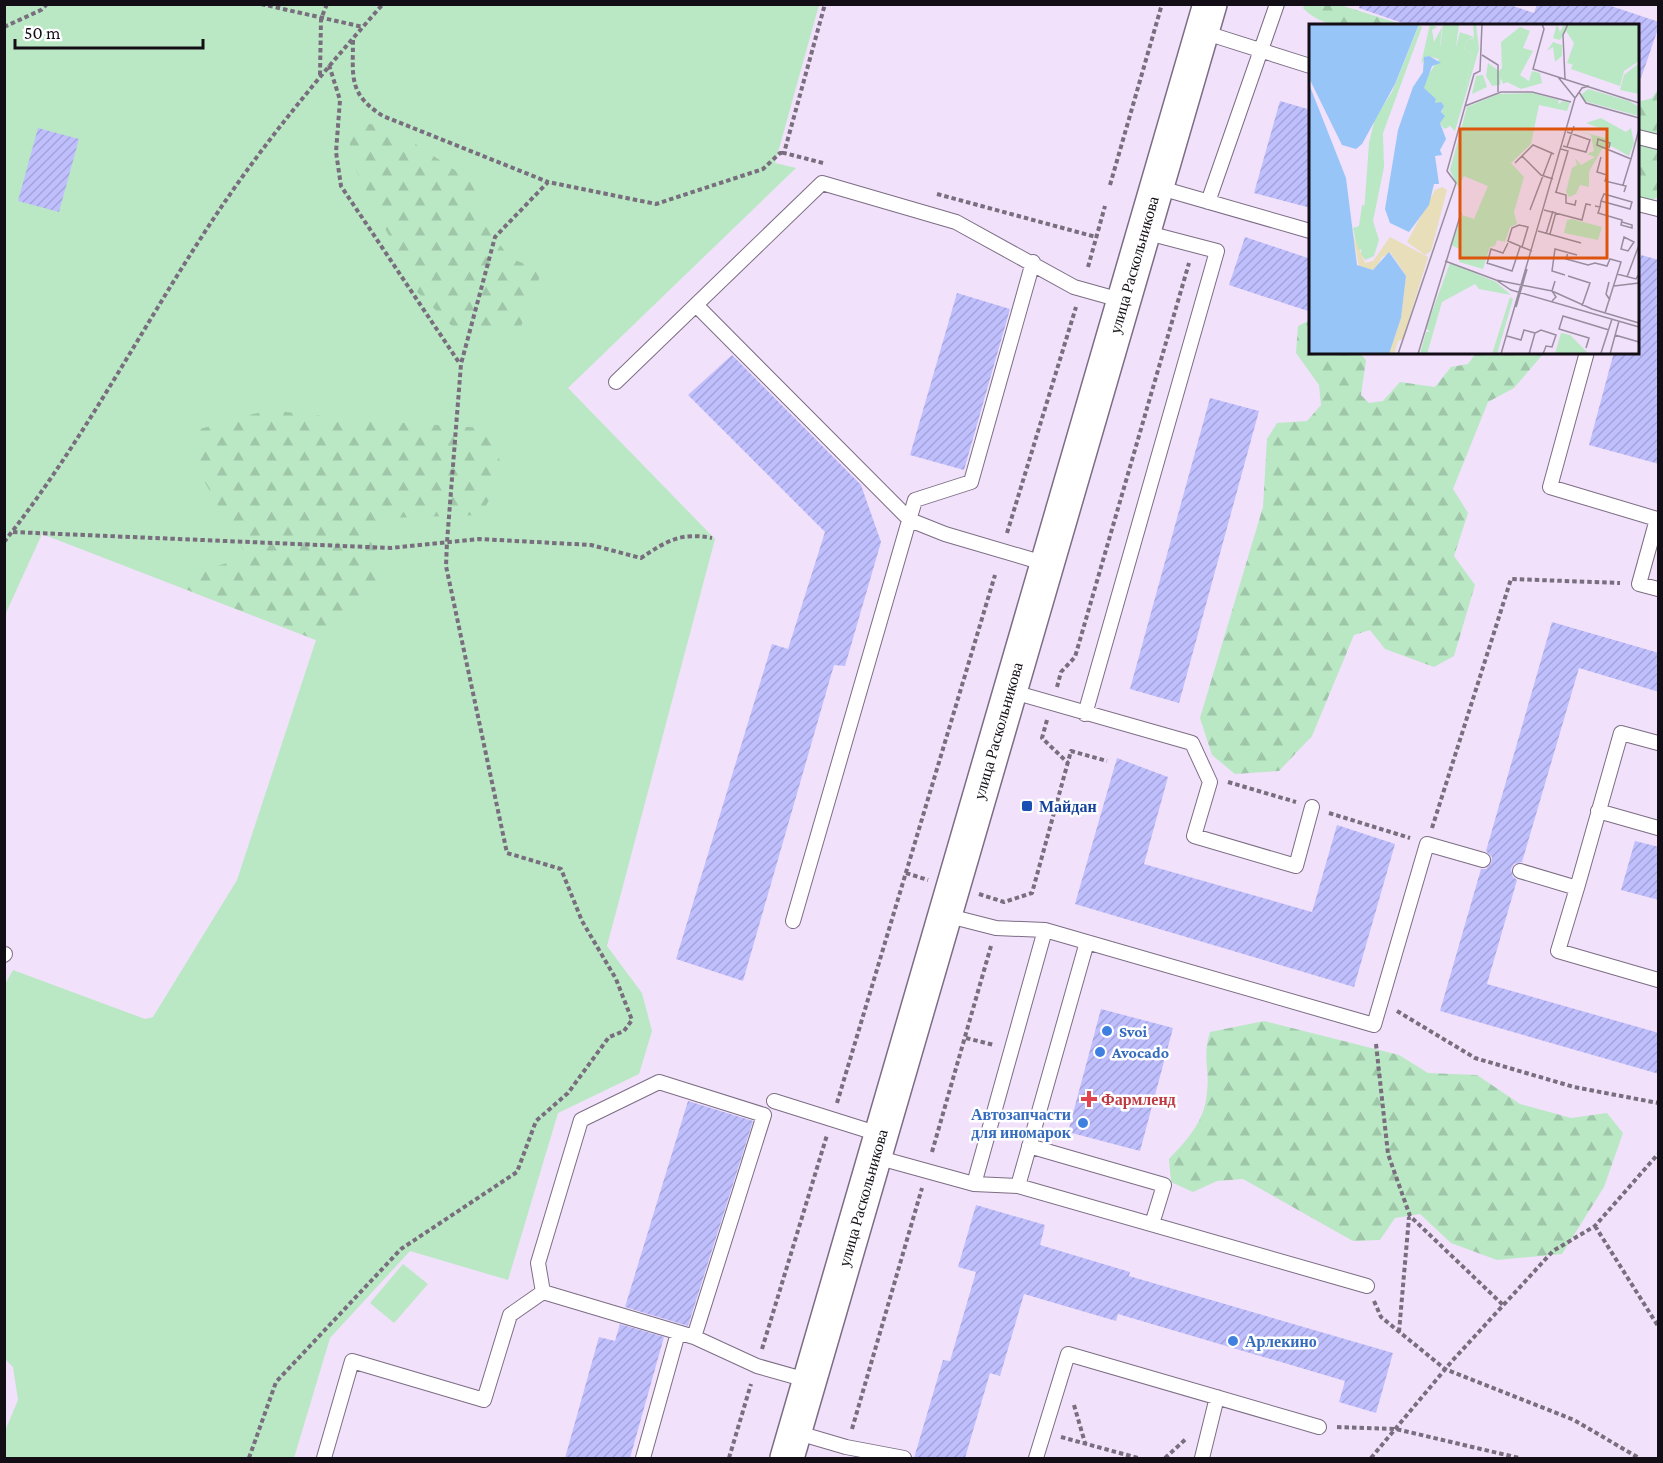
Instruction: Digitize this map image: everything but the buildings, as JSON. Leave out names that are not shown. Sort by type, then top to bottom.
[{"type":"street","name":"улица Раскольникова","points":[[791,1445],[1207,18]]},
{"type":"lane","points":[[1208,202],[1277,4]]},
{"type":"lane","points":[[1207,18],[1262,49],[1309,65]]},
{"type":"lane","points":[[1639,137],[1659,142]]},
{"type":"lane","points":[[616,382],[822,183],[956,222],[1033,262],[1074,287],[1124,301]]},
{"type":"lane","points":[[1157,187],[1309,230]]},
{"type":"lane","points":[[1639,204],[1659,209]]},
{"type":"lane","points":[[1085,714],[1202,326],[1217,252],[1144,231]]},
{"type":"lane","points":[[793,921],[915,500],[971,482],[1033,262]]},
{"type":"lane","points":[[696,305],[910,520],[945,534],[1047,564]]},
{"type":"lane","points":[[1586,354],[1550,488],[1658,519],[1639,584],[1659,589]]},
{"type":"lane","points":[[1010,691],[1085,714],[1192,742],[1210,783],[1194,836],[1296,866],[1312,807]]},
{"type":"lane","points":[[1659,743],[1621,733],[1558,951],[1659,980]]},
{"type":"lane","points":[[1598,811],[1659,828]]},
{"type":"lane","points":[[945,915],[996,928],[1045,930],[1374,1025],[1427,844],[1483,860]]},
{"type":"lane","points":[[1520,871],[1577,888]]},
{"type":"lane","points":[[974,1184],[1045,930]]},
{"type":"lane","points":[[1018,1186],[1087,942]]},
{"type":"lane","points":[[543,1292],[538,1263],[581,1120],[659,1082],[764,1114],[694,1337]]},
{"type":"lane","points":[[774,1101],[879,1146],[927,1171],[974,1184],[1018,1186],[1367,1286]]},
{"type":"lane","points":[[1029,1146],[1164,1185],[1152,1224]]},
{"type":"lane","points":[[543,1292],[694,1337],[757,1366],[810,1381]]},
{"type":"lane","points":[[324,1458],[352,1361],[484,1400],[510,1315],[543,1292]]},
{"type":"lane","points":[[643,1458],[678,1333]]},
{"type":"lane","points":[[1036,1458],[1068,1354],[1319,1427]]},
{"type":"lane","points":[[1202,1458],[1217,1397]]},
{"type":"lane","points":[[791,1445],[846,1447],[904,1458]]},
{"type":"path","points":[[4,27],[41,10],[47,4]]},
{"type":"path","points":[[261,4],[363,27]]},
{"type":"path","points":[[320,75],[321,19],[327,4]]},
{"type":"path","points":[[4,542],[42,495],[214,217],[320,75],[383,4]]},
{"type":"path","points":[[783,153],[825,4]]},
{"type":"path","points":[[1110,185],[1162,4]]},
{"type":"path","points":[[353,39],[353,82],[364,104],[382,116],[548,182],[656,204],[763,169],[780,153],[830,165]]},
{"type":"path","points":[[329,66],[340,100],[336,152],[341,186],[460,364]]},
{"type":"path","points":[[249,1458],[276,1382],[401,1249],[517,1172],[536,1121],[568,1093],[609,1037],[624,1031],[632,1020],[616,979],[582,921],[561,869],[507,853],[446,566],[460,364],[495,237],[548,182]]},
{"type":"path","points":[[934,193],[1096,237]]},
{"type":"path","points":[[1088,267],[1105,206]]},
{"type":"path","points":[[1068,762],[1042,738],[1061,672],[1075,657],[1194,245]]},
{"type":"path","points":[[1004,542],[1078,300]]},
{"type":"path","points":[[13,532],[391,548],[479,539],[591,545],[642,558],[670,539],[694,535],[712,538]]},
{"type":"path","points":[[835,1110],[994,575]]},
{"type":"path","points":[[1206,775],[1427,844],[1511,579],[1639,584]]},
{"type":"path","points":[[978,894],[1004,902],[1032,893],[1071,751],[1107,761]]},
{"type":"path","points":[[906,873],[929,880]]},
{"type":"path","points":[[846,1447],[993,939]]},
{"type":"path","points":[[1381,1001],[1474,1058],[1574,1087],[1659,1103]]},
{"type":"path","points":[[1374,1025],[1388,1154],[1410,1216],[1400,1332]]},
{"type":"path","points":[[966,1038],[1012,1050]]},
{"type":"path","points":[[760,1356],[830,1127]]},
{"type":"path","points":[[1371,1458],[1445,1369],[1553,1251],[1595,1226],[1659,1154]]},
{"type":"path","points":[[1410,1216],[1503,1305]]},
{"type":"path","points":[[1595,1226],[1659,1326]]},
{"type":"path","points":[[1367,1286],[1381,1317],[1445,1369],[1574,1420],[1639,1458]]},
{"type":"path","points":[[729,1458],[754,1375]]},
{"type":"path","points":[[1319,1427],[1396,1429],[1519,1458]]},
{"type":"path","points":[[1045,1432],[1138,1458]]},
{"type":"green space","points":[[5,5],[819,5],[775,163],[796,168],[568,388],[715,539],[607,946],[642,993],[652,1031],[639,1074],[558,1113],[508,1280],[410,1251],[330,1338],[294,1458],[5,1458],[5,1431],[18,1400],[13,1367],[4,1358],[4,986],[13,970],[145,1019],[153,1017],[237,880],[316,640],[42,534],[5,615]]},
{"type":"green space","points":[[1305,5],[1340,5],[1401,24],[1333,24],[1324,22],[1303,8]]},
{"type":"green space","points":[[1658,89],[1658,197],[1639,206],[1639,102],[1652,98]]},
{"type":"green space","points":[[352,120],[393,129],[480,187],[482,221],[510,258],[542,271],[519,332],[452,326],[417,292],[349,156]]},
{"type":"green space","points":[[1309,320],[1309,354],[1361,354],[1366,360],[1361,395],[1369,403],[1383,401],[1400,382],[1435,387],[1451,367],[1468,364],[1475,354],[1543,354],[1514,388],[1488,402],[1453,489],[1468,513],[1454,556],[1475,585],[1454,656],[1434,667],[1385,649],[1370,630],[1354,635],[1312,736],[1279,771],[1235,774],[1212,755],[1200,718],[1263,507],[1267,439],[1277,423],[1307,421],[1321,405],[1319,385],[1296,353],[1298,326]]},
{"type":"green space","points":[[268,410],[360,420],[484,428],[505,471],[481,515],[383,518],[377,594],[316,640],[185,589],[190,574],[247,557],[198,470],[200,429]]},
{"type":"green space","points":[[1264,1021],[1399,1055],[1428,1073],[1477,1075],[1520,1104],[1571,1118],[1607,1113],[1623,1133],[1604,1187],[1562,1254],[1497,1260],[1451,1243],[1420,1214],[1395,1218],[1380,1240],[1353,1241],[1243,1179],[1217,1181],[1193,1192],[1171,1182],[1169,1159],[1194,1129],[1206,1102],[1208,1084],[1206,1056],[1210,1032]]},
{"type":"green space","points":[[403,1264],[428,1284],[394,1323],[370,1303]]},
{"type":"place","name":"Майдан","points":[[1027,806]]},
{"type":"place","name":"Svoi","points":[[1107,1031]]},
{"type":"place","name":"Avocado","points":[[1100,1052]]},
{"type":"place","name":"Фармленд","points":[[1089,1099]]},
{"type":"place","name":"Автозапчасти для иномарок","points":[[1083,1123]]},
{"type":"place","name":"Арлекино","points":[[1233,1341]]}]
